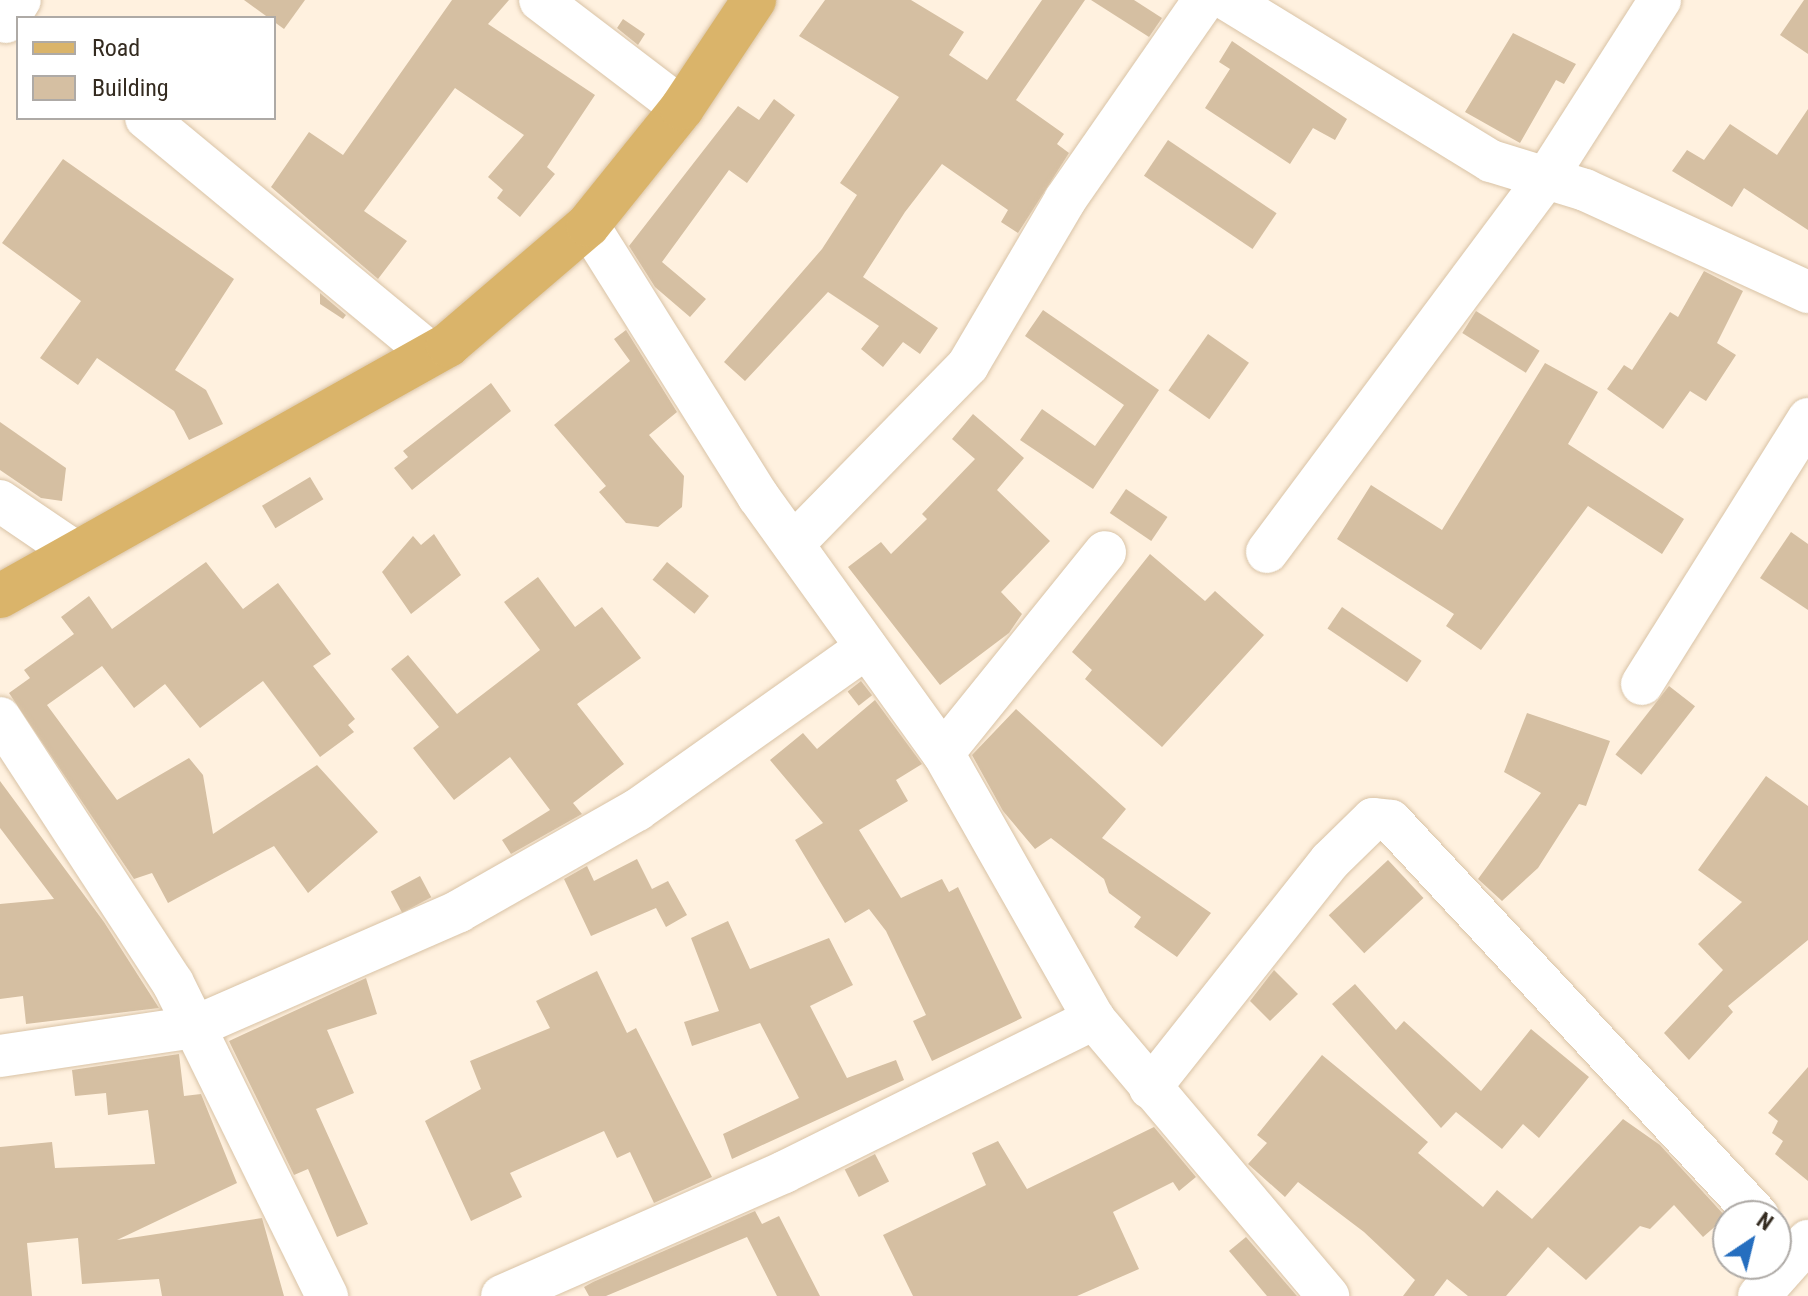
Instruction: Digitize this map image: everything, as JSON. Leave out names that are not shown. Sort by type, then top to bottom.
[{"type":"main road","points":[[0,596],[431,354],[588,225],[682,108],[754,0]]},
{"type":"street","points":[[540,0],[682,108]]},
{"type":"street","points":[[793,544],[968,365],[1065,200],[1204,0]]},
{"type":"street","points":[[1228,0],[1491,161],[1548,175],[1710,241],[1808,292]]},
{"type":"street","points":[[1267,552],[1548,175],[1660,0]]},
{"type":"street","points":[[148,120],[431,354]]},
{"type":"street","points":[[588,225],[793,544],[943,753],[1094,1019],[1328,1296]]},
{"type":"street","points":[[1642,684],[1808,419]]},
{"type":"street","points":[[0,501],[75,552]]},
{"type":"street","points":[[943,753],[1105,552]]},
{"type":"street","points":[[0,1056],[194,1027],[459,911],[558,858],[866,648]]},
{"type":"street","points":[[0,718],[173,983],[327,1296]]},
{"type":"street","points":[[1150,1088],[1330,861],[1373,819],[1391,821],[1743,1200]]},
{"type":"street","points":[[502,1296],[784,1172],[1094,1019]]},
{"type":"street","points":[[1759,1296],[1797,1250]]},
{"type":"building","points":[[244,0],[305,0],[284,29],[276,23],[276,16],[266,16]]},
{"type":"building","points":[[452,0],[509,0],[488,24],[595,95],[547,167],[555,174],[520,217],[497,198],[503,190],[488,177],[524,135],[455,88],[364,211],[407,241],[378,279],[271,187],[309,132],[343,155]]},
{"type":"building","points":[[825,0],[911,0],[964,32],[949,55],[987,80],[1042,0],[1085,0],[1016,100],[1064,134],[1057,144],[1069,153],[1018,233],[1001,222],[1008,210],[942,164],[905,212],[863,277],[938,328],[920,354],[903,342],[883,367],[861,349],[879,326],[828,292],[745,381],[724,362],[822,249],[857,195],[840,183],[899,97],[799,36]]},
{"type":"building","points":[[1091,0],[1134,0],[1162,18],[1149,37]]},
{"type":"building","points":[[1804,0],[1808,0],[1808,54],[1780,35]]},
{"type":"building","points":[[623,19],[645,34],[638,45],[617,28]]},
{"type":"building","points":[[1513,33],[1576,64],[1564,84],[1556,80],[1520,143],[1465,112]]},
{"type":"building","points":[[1232,41],[1347,119],[1335,140],[1313,128],[1290,164],[1205,108],[1230,69],[1219,62]]},
{"type":"building","points":[[774,99],[795,115],[747,183],[729,170],[662,262],[706,299],[690,317],[655,287],[629,246],[738,106],[759,120]]},
{"type":"building","points":[[1808,109],[1808,230],[1744,188],[1732,207],[1672,171],[1687,150],[1704,160],[1730,124],[1777,155]]},
{"type":"building","points":[[1168,140],[1277,213],[1253,249],[1144,176]]},
{"type":"building","points":[[63,159],[234,279],[175,370],[206,390],[223,424],[189,440],[174,411],[97,358],[78,385],[40,358],[81,301],[2,243]]},
{"type":"building","points":[[1704,271],[1743,291],[1717,343],[1736,355],[1706,401],[1690,391],[1663,429],[1607,389],[1624,365],[1632,370],[1670,312],[1678,317]]},
{"type":"building","points":[[320,293],[346,315],[343,319],[320,304]]},
{"type":"building","points":[[1043,310],[1159,390],[1093,489],[1020,440],[1042,409],[1095,446],[1124,405],[1025,336]]},
{"type":"building","points":[[1476,311],[1540,351],[1526,373],[1462,333]]},
{"type":"building","points":[[626,330],[677,412],[649,435],[684,476],[682,507],[658,527],[626,523],[599,492],[606,486],[554,425],[630,361],[614,339]]},
{"type":"building","points":[[1208,334],[1249,363],[1209,419],[1168,391]]},
{"type":"building","points":[[1545,363],[1598,392],[1568,444],[1684,519],[1662,554],[1588,506],[1481,650],[1446,626],[1454,614],[1337,539],[1371,485],[1442,530]]},
{"type":"building","points":[[491,383],[511,411],[412,490],[394,468],[408,457],[403,451]]},
{"type":"building","points":[[973,414],[1024,458],[997,490],[1050,541],[1001,592],[1022,614],[1009,633],[940,685],[848,567],[881,542],[891,554],[927,519],[922,514],[975,459],[952,439]]},
{"type":"building","points":[[0,422],[66,468],[62,501],[41,498],[0,470]]},
{"type":"building","points":[[310,477],[323,499],[275,528],[262,506]]},
{"type":"building","points":[[1126,489],[1167,517],[1151,541],[1110,513]]},
{"type":"building","points":[[1791,532],[1808,544],[1808,610],[1760,578]]},
{"type":"building","points":[[434,534],[461,575],[411,614],[382,572],[413,536],[421,545]]},
{"type":"building","points":[[1150,554],[1205,601],[1215,591],[1264,635],[1162,747],[1085,679],[1092,670],[1072,652]]},
{"type":"building","points":[[206,562],[243,609],[278,583],[331,654],[313,666],[355,719],[348,725],[354,732],[320,757],[263,681],[200,728],[165,684],[134,708],[102,666],[47,705],[117,800],[189,758],[203,775],[213,834],[317,765],[378,832],[308,893],[274,846],[168,903],[152,873],[134,879],[9,693],[30,678],[24,670],[74,634],[61,617],[89,596],[112,629]]},
{"type":"building","points":[[667,562],[709,596],[694,614],[653,580]]},
{"type":"building","points":[[538,577],[575,627],[602,607],[641,658],[577,704],[624,764],[573,803],[582,814],[511,854],[502,840],[550,810],[510,757],[454,800],[413,748],[439,727],[391,669],[408,655],[457,714],[540,650],[504,602]]},
{"type":"building","points":[[1342,607],[1422,661],[1407,682],[1327,629]]},
{"type":"building","points":[[861,681],[872,695],[859,706],[848,691]]},
{"type":"building","points":[[1669,686],[1695,706],[1641,775],[1615,755]]},
{"type":"building","points":[[875,700],[922,764],[896,780],[908,801],[859,830],[901,898],[942,879],[949,892],[958,887],[1022,1018],[932,1061],[913,1021],[926,1015],[886,931],[869,909],[845,923],[795,840],[823,823],[770,760],[803,733],[817,749]]},
{"type":"building","points":[[1016,709],[1126,809],[1102,838],[1211,913],[1177,957],[1134,927],[1141,917],[1109,893],[1104,879],[1051,838],[1035,849],[1003,811],[972,755]]},
{"type":"building","points":[[1527,713],[1610,741],[1586,806],[1579,804],[1538,868],[1502,901],[1478,879],[1541,793],[1504,772]]},
{"type":"building","points":[[1766,776],[1808,806],[1808,940],[1728,1006],[1733,1012],[1689,1060],[1664,1033],[1723,970],[1698,944],[1742,902],[1698,870]]},
{"type":"building","points":[[0,781],[104,922],[159,1008],[26,1024],[23,996],[0,999],[0,904],[54,899],[0,828]]},
{"type":"building","points":[[637,859],[652,889],[668,881],[687,915],[666,927],[656,908],[591,936],[564,879],[587,866],[594,881]]},
{"type":"building","points":[[1388,860],[1423,898],[1364,953],[1329,915]]},
{"type":"building","points":[[420,876],[431,897],[402,913],[391,891]]},
{"type":"building","points":[[728,921],[750,969],[829,938],[853,985],[810,1006],[847,1078],[896,1060],[904,1080],[732,1159],[723,1134],[799,1098],[760,1023],[692,1046],[684,1022],[719,1011],[691,938]]},
{"type":"building","points":[[1274,970],[1298,994],[1270,1021],[1250,1001]]},
{"type":"building","points":[[597,971],[627,1033],[636,1028],[712,1177],[654,1203],[630,1152],[617,1158],[604,1131],[510,1173],[522,1197],[471,1221],[425,1121],[481,1089],[470,1061],[550,1028],[536,1001]]},
{"type":"building","points":[[366,978],[377,1014],[327,1030],[354,1093],[316,1109],[368,1224],[337,1237],[308,1169],[294,1175],[229,1041]]},
{"type":"building","points":[[1355,984],[1396,1030],[1404,1021],[1481,1091],[1531,1029],[1589,1077],[1539,1138],[1523,1124],[1502,1149],[1456,1112],[1441,1128],[1332,1004]]},
{"type":"building","points":[[179,1054],[184,1096],[201,1094],[237,1183],[117,1240],[262,1218],[284,1296],[162,1296],[159,1279],[82,1284],[78,1238],[27,1243],[32,1296],[0,1296],[0,1147],[52,1142],[55,1168],[155,1164],[148,1110],[108,1115],[106,1093],[75,1096],[72,1070]]},
{"type":"building","points":[[1322,1055],[1428,1142],[1418,1153],[1483,1207],[1497,1190],[1532,1219],[1623,1119],[1660,1145],[1712,1202],[1712,1229],[1703,1237],[1674,1205],[1650,1229],[1640,1226],[1586,1280],[1548,1247],[1506,1296],[1468,1296],[1447,1279],[1434,1296],[1403,1296],[1415,1280],[1364,1232],[1298,1182],[1285,1197],[1248,1164],[1267,1143],[1257,1135]]},
{"type":"building","points":[[1808,1067],[1808,1181],[1775,1154],[1783,1141],[1772,1133],[1778,1121],[1768,1113]]},
{"type":"building","points":[[1154,1127],[1196,1177],[1179,1191],[1173,1182],[1113,1212],[1139,1269],[1077,1296],[913,1296],[883,1235],[986,1185],[972,1153],[998,1141],[1027,1189]]},
{"type":"building","points":[[875,1154],[889,1182],[859,1197],[845,1169]]},
{"type":"building","points":[[755,1211],[762,1224],[779,1216],[820,1296],[777,1296],[747,1237],[606,1296],[589,1296],[584,1287],[593,1282]]},
{"type":"building","points":[[1246,1237],[1297,1296],[1267,1296],[1229,1251]]}]
